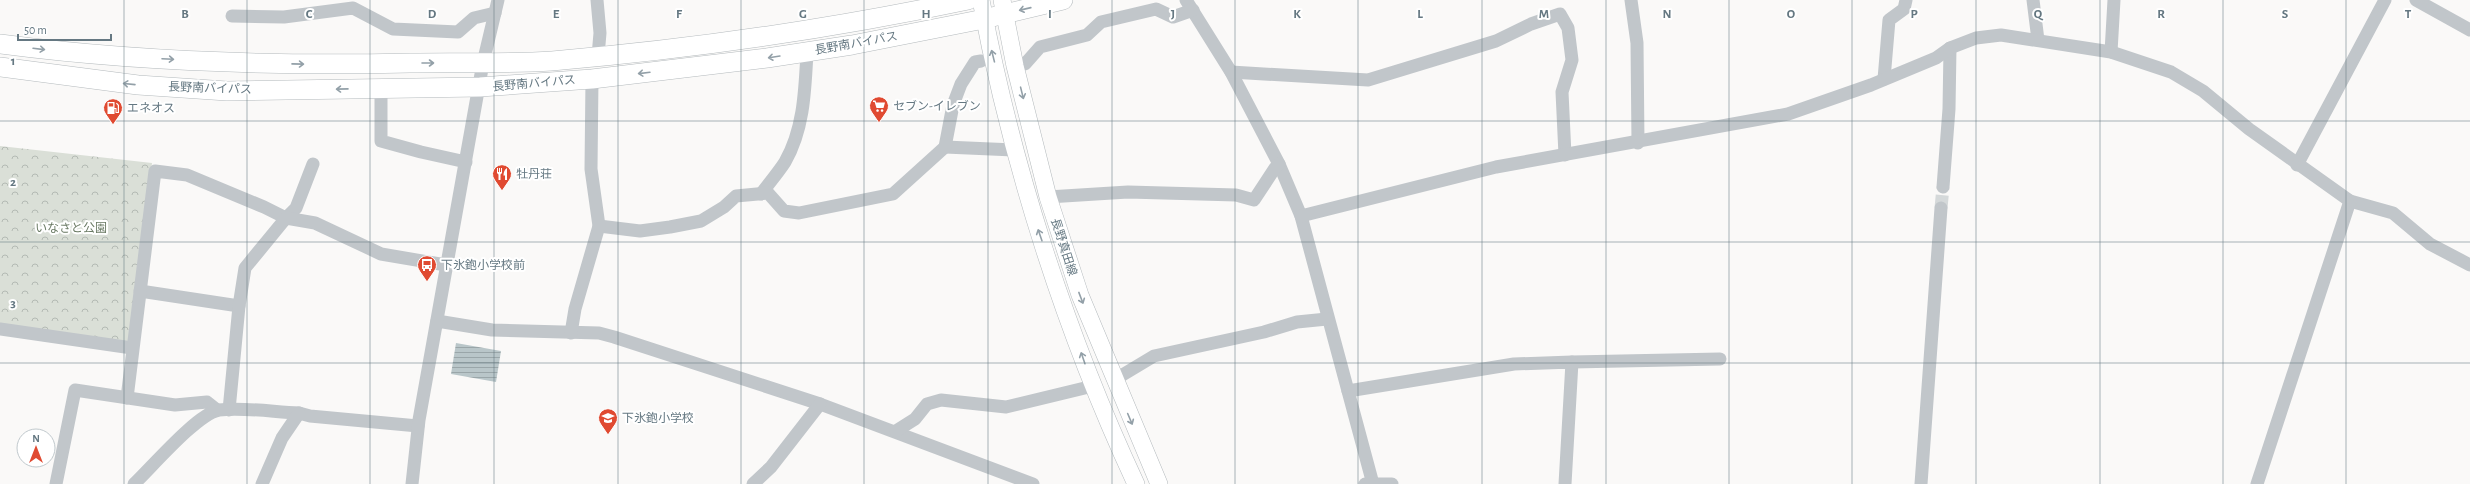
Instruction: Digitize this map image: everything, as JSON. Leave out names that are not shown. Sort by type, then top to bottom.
[{"type":"highway","name":"長野南バイパス","points":[[0,44],[58,52],[236,63],[483,63],[550,61],[650,53],[747,39],[968,0]]},
{"type":"highway","name":"長野南バイパス","points":[[0,67],[138,85],[227,91],[480,88],[592,79],[807,52],[984,19],[1004,7],[1063,0]]},
{"type":"main road","name":"長野真田線","points":[[981,0],[1014,150],[1030,205],[1093,386],[1136,484]]},
{"type":"main road","name":"長野真田線","points":[[1004,7],[1015,66],[1048,198],[1080,295],[1114,380],[1159,484]]},
{"type":"street","points":[[597,0],[600,33],[598,56]]},
{"type":"street","points":[[1631,0],[1637,43],[1638,143]]},
{"type":"street","points":[[1884,79],[1889,20],[1904,9],[1906,0]]},
{"type":"street","points":[[2033,0],[2038,40]]},
{"type":"street","points":[[2111,52],[2114,0]]},
{"type":"street","points":[[2297,165],[2385,0]]},
{"type":"street","points":[[2416,0],[2470,30]]},
{"type":"street","points":[[232,16],[284,17],[352,4],[393,30],[458,32],[474,18],[497,6]]},
{"type":"street","points":[[1015,66],[1025,64],[1040,47],[1087,35],[1101,22],[1156,9],[1173,17],[1190,5],[1231,72],[1279,164],[1301,216],[1327,320],[1348,391],[1370,484],[1392,484]]},
{"type":"street","points":[[412,484],[418,426],[446,265],[480,88],[483,63],[497,6]]},
{"type":"street","points":[[1231,72],[1368,80],[1496,41],[1530,24],[1560,14],[1568,28],[1572,60],[1562,92],[1565,154]]},
{"type":"street","points":[[1301,216],[1496,167],[1565,154],[1638,143],[1788,114],[1848,94],[1936,58],[1950,48],[1976,38],[2001,35],[2111,52],[2171,72],[2196,87],[2297,165],[2350,201],[2393,213],[2430,244],[2470,265]]},
{"type":"street","points":[[1943,186],[1949,109],[1950,48]]},
{"type":"street","points":[[761,194],[784,163],[795,142],[804,100],[807,52]]},
{"type":"street","points":[[599,226],[640,231],[701,221],[724,207],[736,196],[768,193],[784,211],[799,213],[893,194],[945,147],[953,105],[961,84],[974,62],[981,61]]},
{"type":"street","points":[[572,333],[576,309],[599,226],[591,169],[592,79]]},
{"type":"street","points":[[381,88],[381,140],[421,152],[466,162]]},
{"type":"street","points":[[945,147],[1014,150]]},
{"type":"street","points":[[223,410],[245,268],[296,208],[312,164]]},
{"type":"street","points":[[1048,198],[1149,192],[1236,195],[1254,200],[1279,164]]},
{"type":"street","points":[[127,398],[155,171],[187,175],[264,207],[286,218],[314,223],[381,254],[446,265]]},
{"type":"street","points":[[2257,484],[2350,201]]},
{"type":"street","points":[[1921,484],[1941,208]]},
{"type":"street","points":[[140,291],[239,306]]},
{"type":"street","points":[[1114,380],[1154,356],[1264,332],[1297,322],[1327,320]]},
{"type":"street","points":[[437,321],[492,330],[599,333],[614,337],[820,404],[896,431],[1033,484]]},
{"type":"street","points":[[0,329],[132,348]]},
{"type":"street","points":[[1348,391],[1514,364],[1720,359]]},
{"type":"street","points":[[1565,484],[1572,362]]},
{"type":"street","points":[[896,431],[916,419],[927,404],[941,400],[1006,407],[1093,386]]},
{"type":"street","points":[[56,484],[75,390],[175,405],[207,402],[223,410],[299,412],[310,416],[418,426]]},
{"type":"street","points":[[753,484],[771,467],[820,404]]},
{"type":"street","points":[[134,484],[165,454],[180,435],[223,410]]},
{"type":"street","points":[[262,484],[282,438],[299,412]]},
{"type":"green space","name":"いなさと公園","points":[[0,146],[152,163],[129,341],[123,344],[0,325]]},
{"type":"shaded area","points":[[456,343],[501,351],[496,382],[451,374]]},
{"type":"tunnel","points":[[1941,208],[1943,187]]},
{"type":"place","name":"セブン-イレブン","points":[[879,123]]},
{"type":"place","name":"エネオス","points":[[113,125]]},
{"type":"place","name":"牡丹荘","points":[[502,191]]},
{"type":"place","name":"下氷鉋小学校前","points":[[427,282]]},
{"type":"place","name":"下氷鉋小学校","points":[[608,435]]}]
